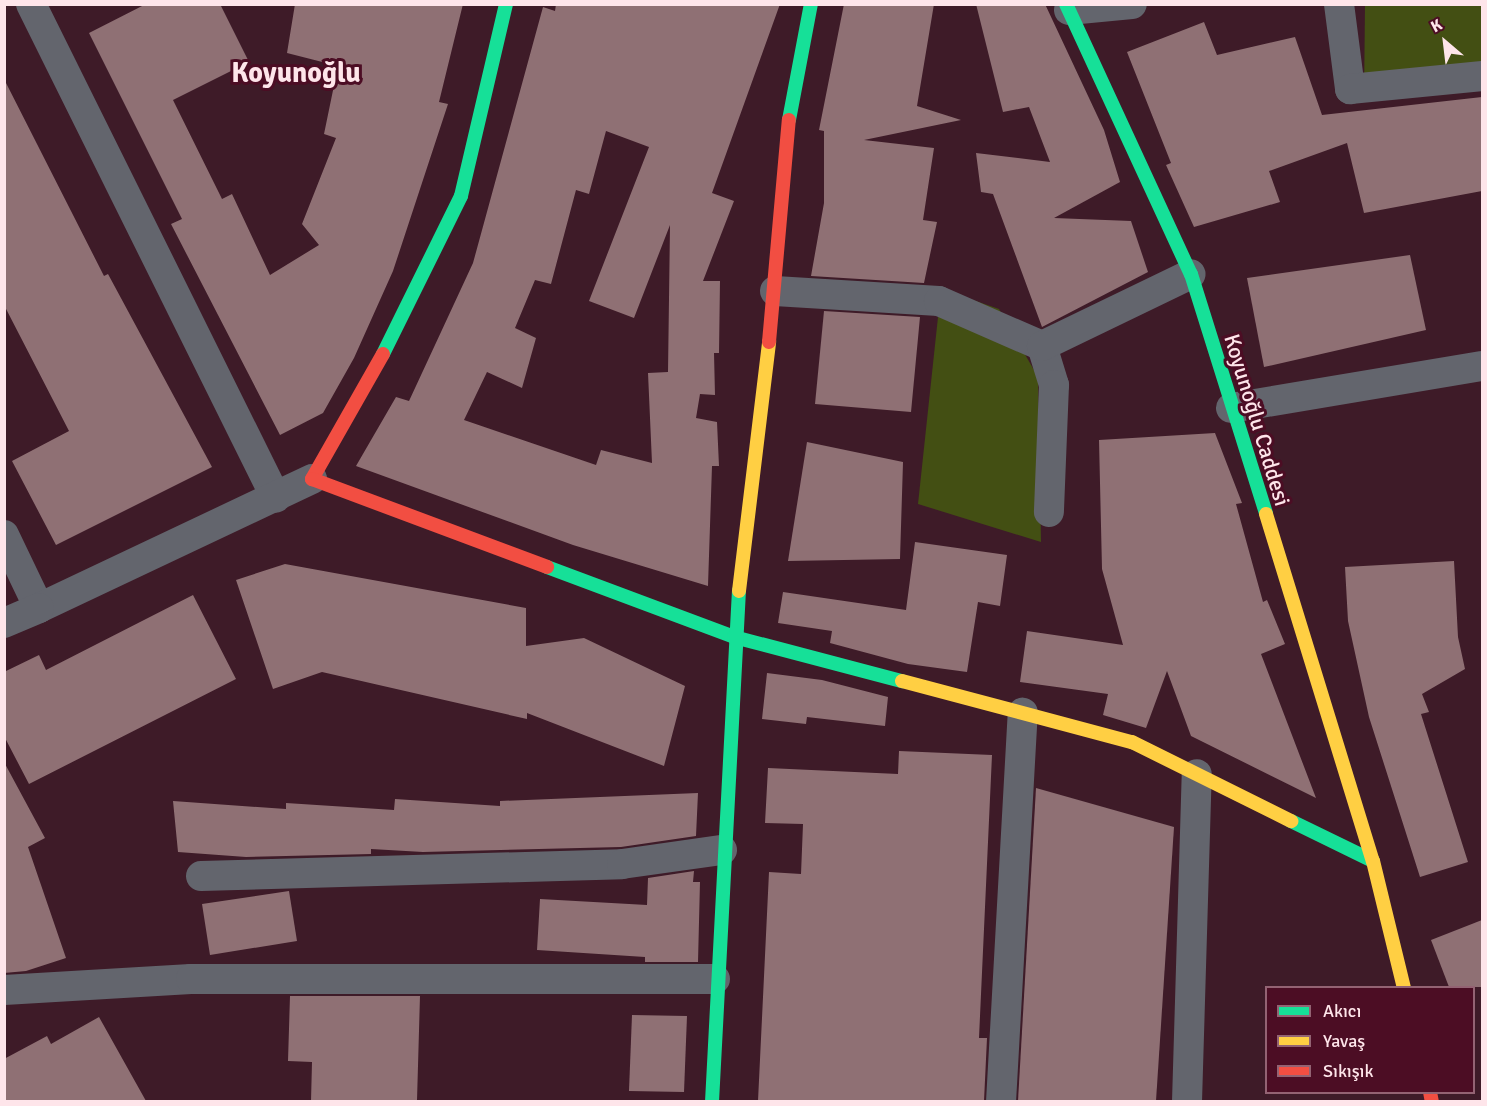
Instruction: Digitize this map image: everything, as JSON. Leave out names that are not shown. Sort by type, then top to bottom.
[{"type":"street","points":[[31,4],[276,498]]},
{"type":"street","points":[[4,623],[276,498],[312,479],[369,381],[461,196],[507,4]]},
{"type":"street","points":[[712,1101],[715,980],[734,637],[775,291],[786,129],[811,4]]},
{"type":"street","points":[[1068,7],[1132,4]]},
{"type":"street","points":[[1339,4],[1350,89],[1482,76]]},
{"type":"street","name":"Koyunoğlu Caddesi","points":[[1068,7],[1191,274],[1373,861],[1404,986]]},
{"type":"street","points":[[1042,346],[1191,274]]},
{"type":"street","points":[[775,291],[939,301],[1042,346],[1054,385],[1049,512]]},
{"type":"street","points":[[1231,408],[1482,366]]},
{"type":"street","points":[[312,479],[734,637],[1132,742],[1373,861]]},
{"type":"street","points":[[4,535],[39,608]]},
{"type":"street","points":[[1002,1101],[1023,713]]},
{"type":"street","points":[[1187,1101],[1197,774]]},
{"type":"street","points":[[201,876],[622,864],[722,850]]},
{"type":"street","points":[[4,990],[190,979],[715,980]]},
{"type":"green space","points":[[1365,5],[1482,5],[1482,84],[1364,98]]},
{"type":"green space","points":[[941,289],[999,309],[1038,377],[1041,542],[918,504]]},
{"type":"building","points":[[146,4],[220,4],[249,62],[173,100],[222,199],[232,194],[270,275],[319,245],[302,224],[336,138],[324,134],[338,66],[287,53],[295,4],[463,4],[439,102],[448,104],[393,271],[354,358],[323,413],[280,435],[171,224],[182,219],[89,33]]},
{"type":"building","points":[[556,4],[780,4],[712,193],[734,201],[703,281],[720,281],[719,353],[714,353],[715,395],[700,394],[696,418],[717,422],[719,466],[712,466],[708,586],[573,545],[356,466],[396,397],[409,401],[473,263],[543,7],[555,11]],"holes":[[[606,131],[649,147],[589,301],[634,318],[670,225],[668,372],[648,373],[652,463],[601,450],[596,465],[464,420],[487,372],[522,388],[536,338],[515,328],[535,280],[551,284],[576,190],[589,194]]]},
{"type":"building","points":[[844,4],[934,4],[917,106],[961,120],[864,140],[934,148],[923,220],[937,222],[924,283],[811,276],[824,203],[824,131],[819,130]]},
{"type":"building","points":[[976,4],[1045,4],[1104,130],[1120,182],[1054,218],[1131,221],[1148,272],[1042,327],[993,194],[981,192],[976,153],[1050,162],[1029,107],[1003,112]]},
{"type":"building","points":[[1204,22],[1217,55],[1295,37],[1322,115],[1482,97],[1482,191],[1364,213],[1347,143],[1269,171],[1280,202],[1194,227],[1166,165],[1171,163],[1127,52]]},
{"type":"building","points":[[4,79],[104,276],[108,274],[212,467],[56,545],[12,461],[69,431],[4,305]]},
{"type":"building","points":[[1410,255],[1426,330],[1264,367],[1247,278]]},
{"type":"building","points":[[824,311],[920,317],[911,412],[815,404]]},
{"type":"building","points":[[1215,433],[1242,503],[1236,504],[1263,602],[1267,600],[1285,644],[1261,654],[1316,798],[1191,736],[1167,671],[1146,728],[1103,715],[1108,694],[1020,682],[1027,631],[1123,645],[1102,569],[1099,440]]},
{"type":"building","points":[[807,442],[903,462],[900,559],[788,561]]},
{"type":"building","points":[[915,542],[1007,555],[1000,606],[978,602],[967,672],[908,664],[830,643],[832,631],[778,623],[783,592],[906,610]]},
{"type":"building","points":[[1454,561],[1458,637],[1465,669],[1422,694],[1429,712],[1421,714],[1468,862],[1420,877],[1369,717],[1348,621],[1345,567]]},
{"type":"building","points":[[285,564],[526,608],[526,646],[584,638],[685,686],[664,766],[527,713],[527,719],[322,672],[273,689],[236,580]]},
{"type":"building","points":[[193,595],[236,679],[29,784],[4,736],[4,672],[39,655],[46,670]]},
{"type":"building","points":[[767,673],[822,680],[888,697],[885,726],[807,717],[806,724],[762,719]]},
{"type":"building","points":[[899,751],[992,755],[979,1038],[987,1038],[984,1101],[758,1101],[769,872],[801,874],[803,824],[765,823],[768,768],[898,774]]},
{"type":"building","points":[[4,762],[45,838],[28,847],[66,958],[26,971],[4,973]]},
{"type":"building","points":[[1036,788],[1174,827],[1156,1101],[1018,1101]]},
{"type":"building","points":[[698,793],[696,836],[621,847],[423,852],[371,849],[371,854],[246,857],[178,852],[173,801],[286,809],[286,803],[394,810],[395,799],[500,806],[500,801]]},
{"type":"building","points":[[694,871],[693,882],[700,882],[698,962],[645,962],[645,957],[537,950],[540,899],[647,905],[648,878]]},
{"type":"building","points":[[289,891],[297,941],[210,955],[202,904]]},
{"type":"building","points":[[1482,920],[1482,987],[1449,986],[1431,940]]},
{"type":"building","points":[[290,996],[420,996],[417,1101],[311,1101],[312,1062],[288,1061]]},
{"type":"building","points":[[632,1015],[687,1016],[684,1092],[629,1091]]},
{"type":"building","points":[[99,1017],[146,1101],[4,1101],[4,1059],[47,1036],[51,1044]]},
{"type":"traffic: fast","points":[[383,354],[461,196],[506,4]]},
{"type":"traffic: fast","points":[[789,120],[811,4]]},
{"type":"traffic: fast","points":[[1066,4],[1191,274],[1266,514]]},
{"type":"traffic: fast","points":[[547,567],[734,637],[902,681]]},
{"type":"traffic: fast","points":[[712,1102],[739,591]]},
{"type":"traffic: fast","points":[[1291,821],[1373,861]]},
{"type":"traffic: slow","points":[[739,591],[769,342]]},
{"type":"traffic: slow","points":[[1266,514],[1373,861],[1404,986]]},
{"type":"traffic: slow","points":[[902,681],[1132,742],[1291,821]]},
{"type":"traffic: jam","points":[[769,342],[789,120]]},
{"type":"traffic: jam","points":[[383,354],[312,479],[547,567]]},
{"type":"traffic: jam","points":[[1430,1094],[1432,1102]]},
{"type":"district","name":"Koyunoğlu","points":[[296,73]]}]
